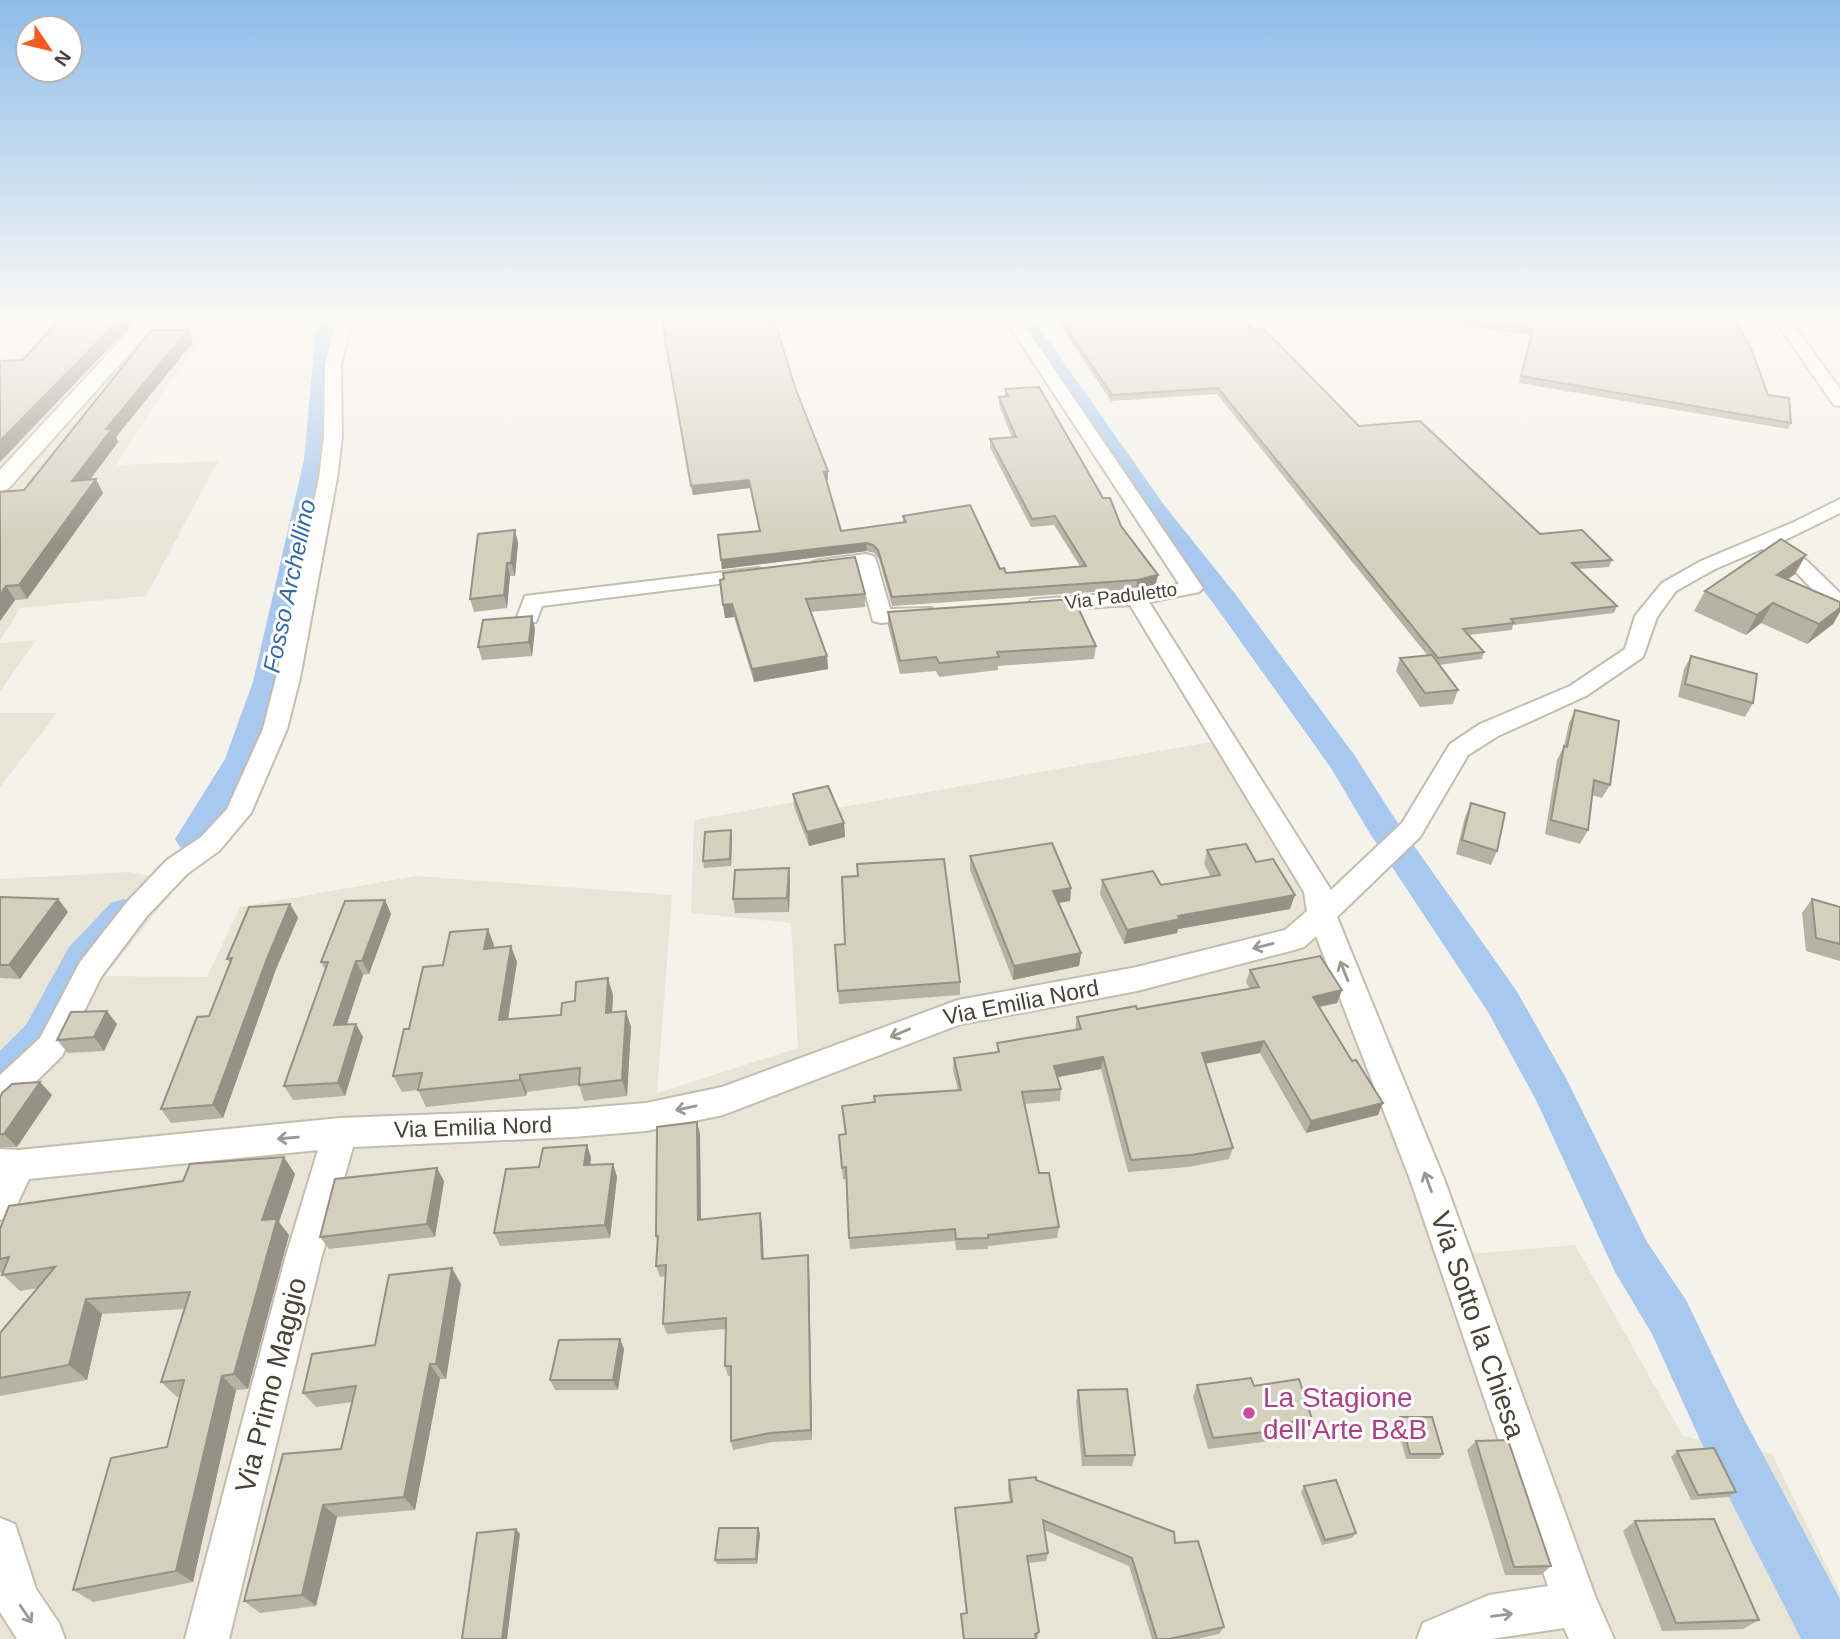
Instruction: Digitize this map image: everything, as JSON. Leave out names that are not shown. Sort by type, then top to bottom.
[{"type":"street","points":[[0,484],[84,392]]},
{"type":"street","points":[[0,1096],[51,1047],[90,970],[137,909],[177,867],[210,844],[238,813],[275,729],[288,678],[328,478],[333,437],[333,392]]},
{"type":"street","name":"Via Paduletto","points":[[1013,607],[1136,598],[1192,588],[1061,392]]},
{"type":"street","name":"Via Emilia Nord","points":[[10,1164],[340,1133],[573,1123],[646,1117],[723,1101],[958,1012],[1137,979],[1294,939],[1411,830],[1459,750],[1489,730],[1578,691],[1635,652],[1646,616],[1669,587],[1708,565],[1840,505]]},
{"type":"street","points":[[1763,542],[1800,565],[1840,605]]},
{"type":"street","points":[[800,569],[866,561],[881,616],[947,611]]},
{"type":"street","points":[[528,617],[533,601],[775,572]]},
{"type":"street","name":"Via Sotto la Chiesa","points":[[1136,598],[1318,891],[1322,915],[1427,1179],[1584,1621],[1489,1617],[1439,1639]]},
{"type":"street","name":"Via Primo Maggio","points":[[207,1639],[303,1259],[340,1133]]},
{"type":"street","points":[[0,1204],[10,1164]]},
{"type":"street","points":[[0,1539],[17,1600],[43,1639]]},
{"type":"shaded area","points":[[0,392],[163,392],[116,465],[218,461],[146,596],[20,608],[0,641]]},
{"type":"shaded area","points":[[36,640],[0,691],[0,643]]},
{"type":"shaded area","points":[[0,713],[57,713],[0,787]]},
{"type":"shaded area","points":[[1233,738],[1322,872],[1470,1254],[1575,1245],[1683,1436],[1772,1454],[1840,1593],[1840,1639],[0,1639],[0,879],[129,872],[181,881],[105,976],[207,977],[240,907],[416,876],[672,895],[657,1093],[798,1048],[791,923],[691,913],[694,820],[833,795],[837,808]]},
{"type":"building","points":[[0,392],[48,392],[0,441]]},
{"type":"building","points":[[102,392],[136,392],[106,429],[112,429],[72,481],[96,479],[19,585],[6,586],[0,595],[0,492],[24,490]]},
{"type":"building","points":[[675,392],[797,392],[828,471],[824,472],[841,531],[906,522],[903,516],[970,505],[1000,569],[1004,568],[1006,573],[1086,566],[1055,516],[1032,519],[990,439],[1016,437],[999,397],[1008,396],[1006,392],[1042,392],[1103,498],[1110,498],[1121,526],[1158,575],[1137,580],[892,597],[878,550],[866,543],[721,560],[718,535],[760,531],[749,480],[691,486]]},
{"type":"building","points":[[1110,392],[1150,392],[1112,395]]},
{"type":"building","points":[[1222,392],[1326,392],[1359,426],[1420,421],[1540,534],[1582,530],[1612,560],[1572,563],[1617,606],[1511,619],[1514,623],[1463,629],[1484,652],[1438,658]]},
{"type":"building","points":[[1616,392],[1767,392],[1768,395],[1789,398],[1791,423]]},
{"type":"building","points":[[515,530],[511,563],[507,563],[504,595],[470,599],[478,534]]},
{"type":"building","points":[[1781,539],[1806,555],[1777,575],[1840,602],[1840,608],[1819,624],[1773,603],[1757,615],[1705,591]]},
{"type":"building","points":[[855,557],[865,594],[806,599],[827,656],[752,669],[732,604],[723,605],[720,580],[724,579],[723,573]]},
{"type":"building","points":[[1074,599],[1096,646],[997,652],[999,657],[939,663],[936,657],[900,661],[888,612]]},
{"type":"building","points":[[532,616],[529,642],[478,647],[483,620]]},
{"type":"building","points":[[1432,655],[1458,690],[1425,693],[1400,658]]},
{"type":"building","points":[[1691,656],[1757,674],[1753,703],[1685,684]]},
{"type":"building","points":[[1575,710],[1619,721],[1610,785],[1594,780],[1588,830],[1551,820],[1564,746],[1567,747]]},
{"type":"building","points":[[828,786],[844,823],[807,832],[793,794]]},
{"type":"building","points":[[1471,803],[1505,813],[1497,851],[1462,840]]},
{"type":"building","points":[[731,830],[730,859],[703,861],[705,832]]},
{"type":"building","points":[[1052,843],[1071,888],[1053,891],[1081,953],[1014,966],[970,856]]},
{"type":"building","points":[[1246,844],[1256,862],[1273,859],[1295,895],[1178,916],[1180,919],[1127,930],[1102,880],[1153,871],[1161,885],[1220,875],[1207,850]]},
{"type":"building","points":[[944,859],[960,982],[838,991],[835,945],[845,944],[842,877],[858,876],[857,864]]},
{"type":"building","points":[[789,868],[787,898],[733,899],[735,870]]},
{"type":"building","points":[[0,897],[58,899],[9,965],[0,965]]},
{"type":"building","points":[[1812,899],[1840,907],[1840,944],[1816,938]]},
{"type":"building","points":[[385,900],[362,961],[356,961],[334,1025],[356,1024],[338,1083],[284,1086],[328,962],[321,962],[345,901]]},
{"type":"building","points":[[290,904],[213,1105],[161,1109],[197,1017],[209,1016],[232,958],[227,959],[249,907]]},
{"type":"building","points":[[488,929],[484,949],[511,946],[499,1020],[561,1015],[562,1003],[575,1001],[576,982],[608,978],[606,1013],[626,1011],[622,1080],[579,1085],[580,1068],[520,1075],[520,1080],[418,1090],[422,1073],[393,1076],[404,1029],[409,1029],[423,967],[443,965],[450,932]]},
{"type":"building","points":[[1320,956],[1342,990],[1313,997],[1352,1061],[1356,1060],[1383,1103],[1311,1121],[1264,1041],[1202,1053],[1233,1148],[1131,1160],[1103,1057],[1054,1066],[1061,1089],[1022,1092],[1039,1173],[1049,1173],[1059,1227],[988,1235],[988,1238],[956,1239],[955,1229],[849,1238],[846,1167],[842,1168],[839,1135],[846,1134],[842,1106],[875,1102],[874,1096],[961,1090],[954,1058],[999,1052],[997,1043],[1081,1029],[1077,1017],[1259,987],[1250,970]]},
{"type":"building","points":[[107,1011],[94,1037],[57,1040],[71,1012]]},
{"type":"building","points":[[40,1082],[4,1134],[0,1134],[2,1093],[12,1084]]},
{"type":"building","points":[[697,1122],[698,1220],[760,1213],[762,1259],[808,1255],[811,1430],[770,1433],[731,1441],[731,1366],[725,1366],[726,1318],[663,1324],[666,1265],[656,1266],[657,1127]]},
{"type":"building","points":[[587,1145],[584,1165],[613,1164],[605,1225],[494,1233],[506,1169],[539,1167],[543,1148]]},
{"type":"building","points":[[284,1157],[262,1220],[277,1219],[234,1374],[222,1376],[176,1571],[73,1590],[111,1458],[167,1447],[184,1380],[161,1382],[190,1292],[86,1299],[69,1365],[0,1378],[0,1333],[55,1267],[2,1275],[9,1257],[0,1259],[0,1229],[9,1206],[183,1181],[190,1164]]},
{"type":"building","points":[[437,1168],[427,1224],[320,1237],[335,1179]]},
{"type":"building","points":[[452,1268],[436,1364],[430,1364],[404,1497],[323,1505],[302,1595],[244,1601],[283,1454],[341,1449],[356,1386],[303,1393],[312,1354],[375,1345],[389,1275]]},
{"type":"building","points":[[620,1339],[613,1380],[550,1380],[559,1340]]},
{"type":"building","name":"La Stagione dell'Arte B&B","points":[[1251,1378],[1254,1386],[1299,1379],[1312,1419],[1273,1425],[1275,1431],[1213,1438],[1197,1385]]},
{"type":"building","points":[[1127,1389],[1135,1455],[1085,1456],[1078,1390]]},
{"type":"building","points":[[1400,1417],[1432,1417],[1443,1454],[1410,1454]]},
{"type":"building","points":[[1508,1440],[1551,1566],[1514,1567],[1476,1441]]},
{"type":"building","points":[[1714,1448],[1736,1492],[1698,1495],[1677,1451]]},
{"type":"building","points":[[1036,1477],[1036,1480],[1174,1532],[1175,1543],[1198,1541],[1224,1627],[1169,1639],[1157,1639],[1132,1558],[1043,1520],[1048,1553],[1027,1556],[1039,1632],[1035,1634],[1036,1639],[964,1639],[961,1614],[967,1613],[955,1508],[1012,1502],[1009,1480]]},
{"type":"building","points":[[1336,1480],[1356,1533],[1325,1540],[1304,1486]]},
{"type":"building","points":[[1714,1519],[1759,1620],[1676,1623],[1635,1521]]},
{"type":"building","points":[[719,1528],[758,1528],[756,1559],[715,1560]]},
{"type":"building","points":[[516,1529],[502,1639],[462,1639],[477,1533]]},
{"type":"waterway","name":"Fosso Archellino","points":[[192,839],[241,759],[268,682],[316,460],[321,392]]},
{"type":"waterway","points":[[1074,392],[1155,510],[1226,601],[1344,763],[1381,824],[1502,1001],[1553,1092],[1631,1257],[1669,1317],[1719,1424],[1831,1639]]},
{"type":"waterway","name":"Fosso Archellino","points":[[0,1077],[40,1036],[82,957],[124,912]]},
{"type":"place","name":"La Stagione dell'Arte B&B","points":[[1249,1413]]}]
